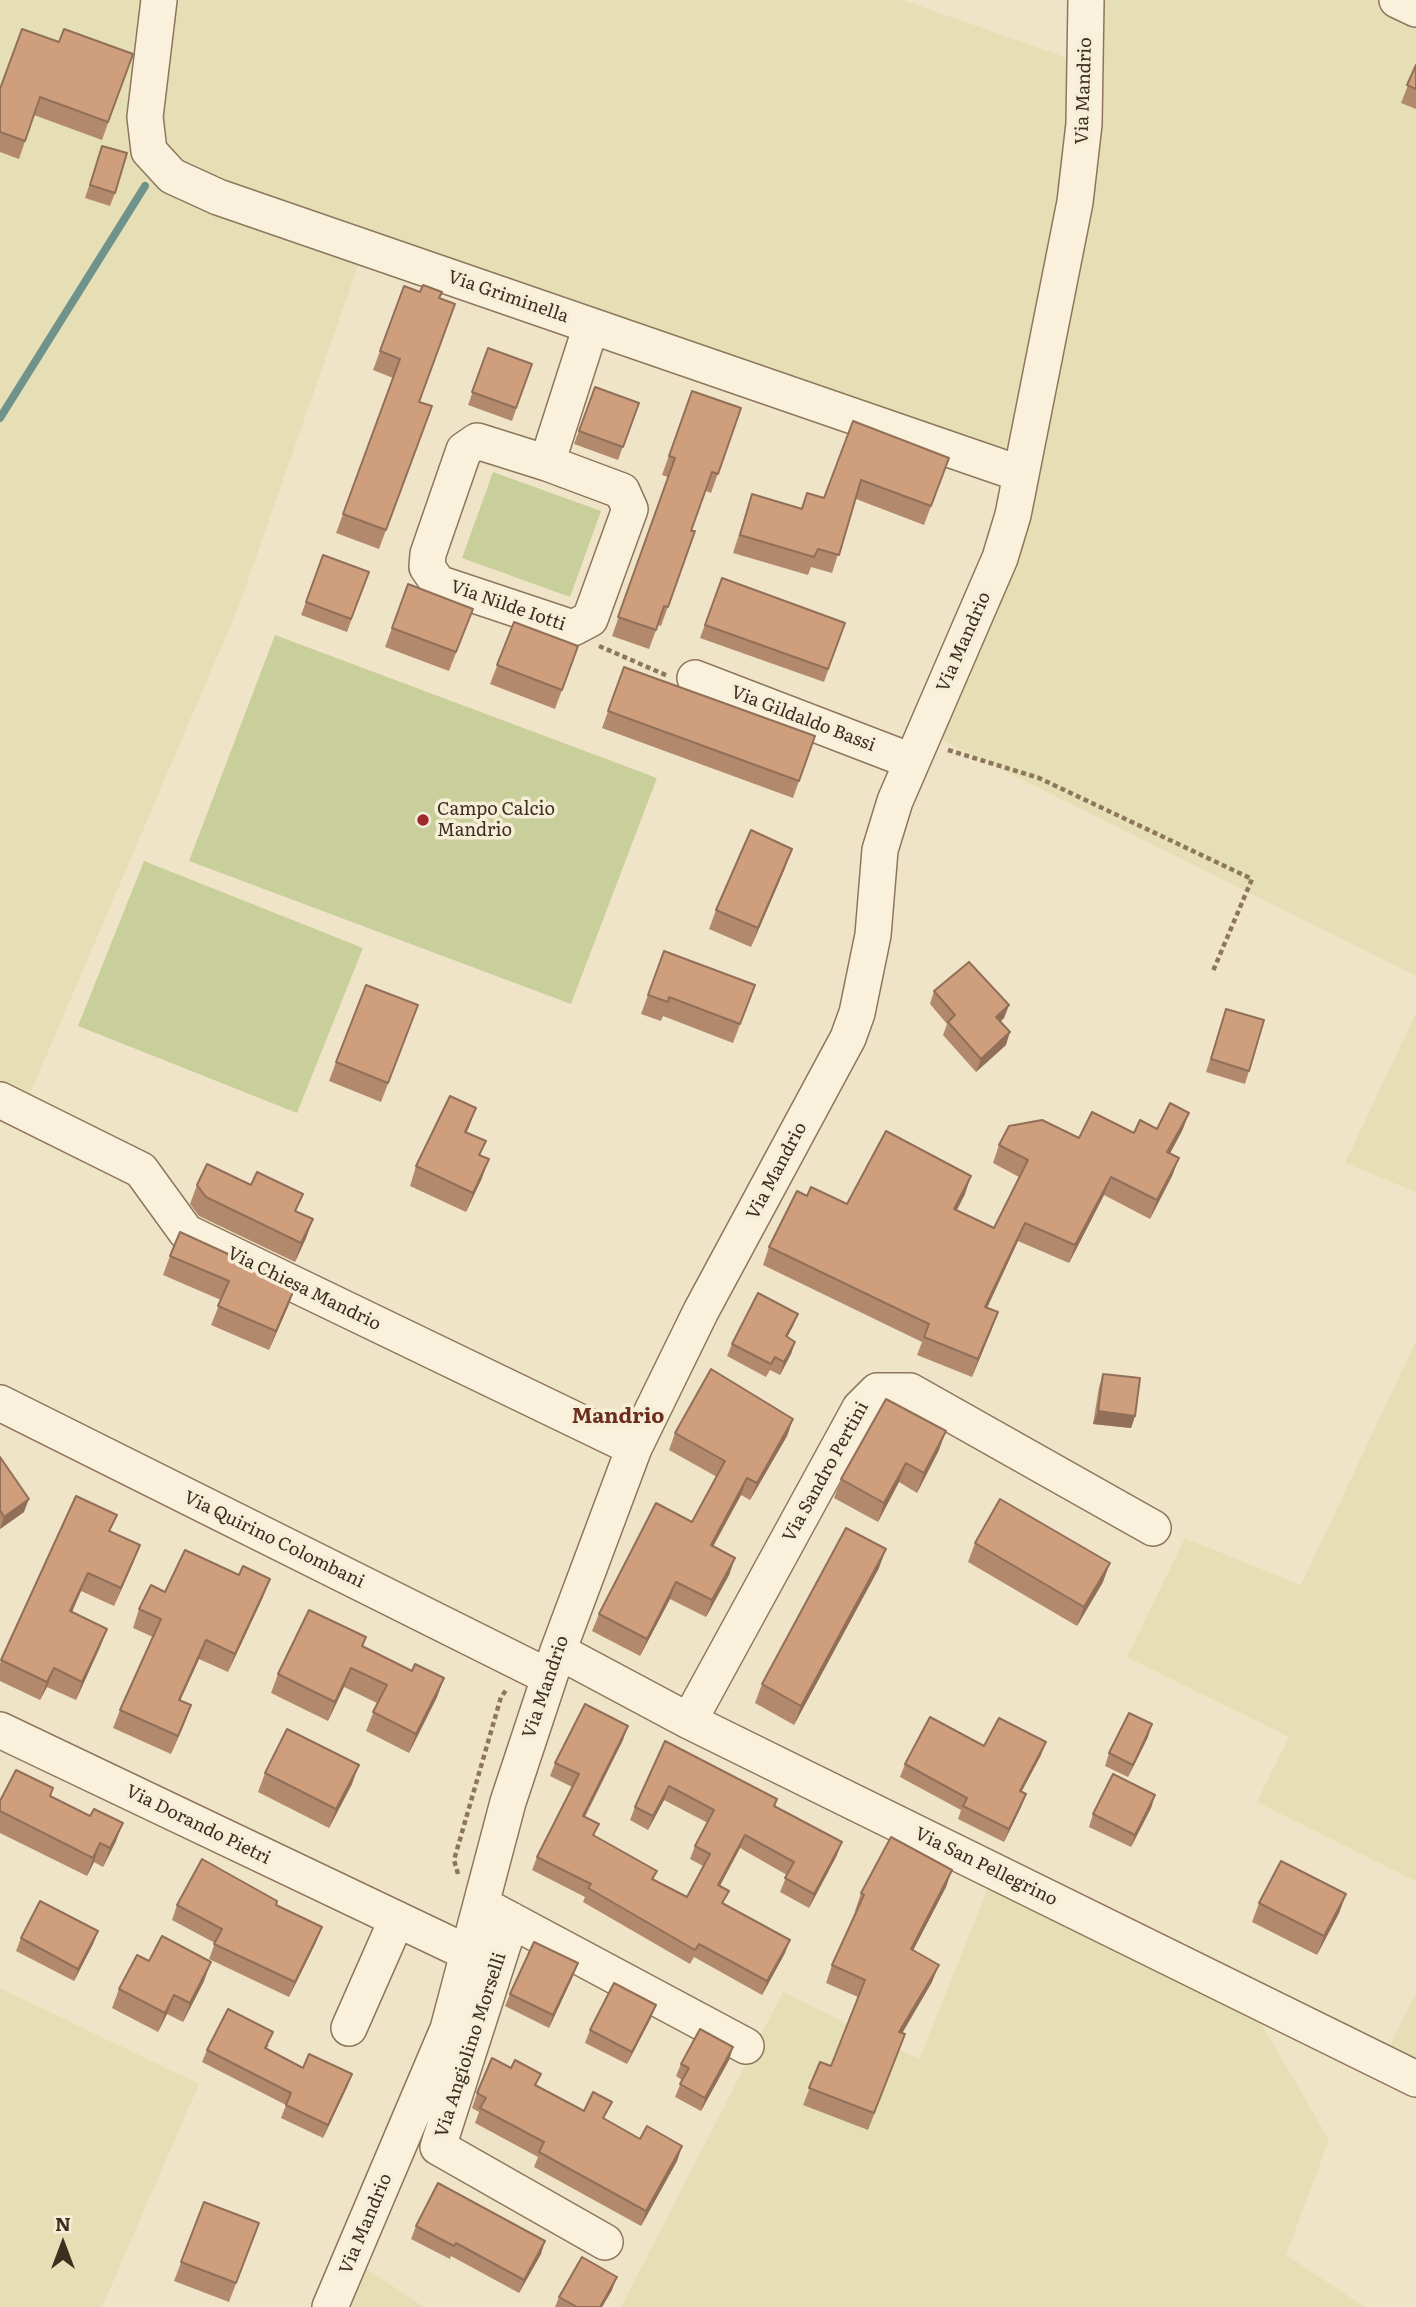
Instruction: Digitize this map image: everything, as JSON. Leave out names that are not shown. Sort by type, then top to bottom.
[{"type":"street","name":"Via Griminella","points":[[159,0],[145,117],[149,151],[172,176],[218,197],[1021,474]]},
{"type":"street","name":"Via Mandrio","points":[[330,2307],[448,2029],[461,1990],[468,1953],[496,1912],[508,1802],[553,1664],[634,1448],[701,1311],[848,1038],[869,963],[880,850],[916,751],[1000,558],[1013,515],[1075,202],[1084,124],[1086,0]]},
{"type":"street","points":[[1397,0],[1416,9]]},
{"type":"street","points":[[547,463],[591,326]]},
{"type":"street","name":"Via Nilde Iotti","points":[[477,440],[547,463],[622,491],[630,509],[590,619],[581,625],[566,628],[438,583],[427,567],[428,554],[464,450],[477,440]]},
{"type":"street","name":"Via Gildaldo Bassi","points":[[695,678],[916,751]]},
{"type":"street","name":"Via Chiesa Mandrio","points":[[0,1100],[141,1170],[186,1232],[634,1448]]},
{"type":"street","name":"Via Sandro Pertini","points":[[690,1721],[860,1408],[877,1391],[910,1391],[1153,1528]]},
{"type":"street","name":"Via Quirino Colombani","points":[[0,1403],[553,1664]]},
{"type":"street","name":"Via San Pellegrino","points":[[553,1664],[690,1721],[1416,2079]]},
{"type":"street","name":"Via Dorando Pietri","points":[[0,1730],[468,1953]]},
{"type":"street","points":[[496,1912],[746,2046]]},
{"type":"street","name":"Via Angiolino Morselli","points":[[496,1912],[438,2147],[605,2242]]},
{"type":"street","points":[[349,2028],[397,1919]]},
{"type":"path","points":[[581,625],[595,645],[681,682],[695,678]]},
{"type":"path","points":[[916,751],[1039,779],[1252,879],[1213,971]]},
{"type":"shaded area","points":[[0,0],[903,0],[1076,61],[1078,0],[1416,0],[1416,976],[930,734],[1012,474],[366,243],[239,606],[24,1108],[0,1096]]},
{"type":"shaded area","points":[[1416,1013],[1416,1192],[1345,1163]]},
{"type":"shaded area","points":[[1416,1341],[1416,1881],[1257,1802],[1289,1737],[1127,1657],[1185,1538],[1301,1585]]},
{"type":"shaded area","points":[[996,1869],[1251,2006],[1329,2140],[1286,2255],[1365,2307],[621,2307],[783,1992],[919,2059]]},
{"type":"shaded area","points":[[0,1988],[199,2084],[102,2307],[0,2307]]},
{"type":"shaded area","points":[[1416,1993],[1416,2074],[1384,2058]]},
{"type":"shaded area","points":[[352,2259],[424,2307],[335,2307]]},
{"type":"green space","points":[[493,472],[601,511],[570,597],[462,558]]},
{"type":"green space","name":"Campo Calcio Mandrio","points":[[275,635],[657,778],[571,1004],[189,861]]},
{"type":"green space","points":[[144,861],[363,948],[297,1113],[78,1026]]},
{"type":"building","points":[[22,29],[59,42],[64,29],[133,54],[108,122],[40,97],[25,141],[0,132],[0,89]]},
{"type":"building","points":[[1416,65],[1416,89],[1407,85]]},
{"type":"building","points":[[102,146],[127,153],[115,193],[90,185]]},
{"type":"building","points":[[423,285],[442,292],[439,298],[455,304],[419,402],[432,406],[386,530],[343,514],[400,359],[380,351],[404,286],[420,292]]},
{"type":"building","points":[[488,348],[532,364],[516,408],[472,392]]},
{"type":"building","points":[[595,387],[639,403],[623,447],[579,431]]},
{"type":"building","points":[[692,391],[741,408],[718,474],[712,472],[691,531],[695,531],[668,607],[664,606],[656,630],[618,617],[675,458],[669,456]]},
{"type":"building","points":[[853,421],[949,458],[931,506],[861,480],[839,555],[818,549],[814,557],[740,535],[752,494],[802,509],[807,493],[824,498]]},
{"type":"building","points":[[323,555],[369,572],[351,619],[306,602]]},
{"type":"building","points":[[722,578],[845,623],[828,669],[705,625]]},
{"type":"building","points":[[408,584],[473,609],[456,652],[392,628]]},
{"type":"building","points":[[514,622],[578,646],[562,690],[497,665]]},
{"type":"building","points":[[624,667],[815,736],[799,781],[608,711]]},
{"type":"building","points":[[751,830],[792,849],[758,928],[716,910]]},
{"type":"building","points":[[664,951],[755,985],[740,1024],[669,997],[668,1002],[648,995]]},
{"type":"building","points":[[969,962],[1009,1005],[996,1017],[1010,1032],[981,1059],[948,1022],[955,1015],[934,991]]},
{"type":"building","points":[[366,985],[418,1005],[388,1083],[336,1062]]},
{"type":"building","points":[[1226,1009],[1264,1020],[1249,1071],[1211,1059]]},
{"type":"building","points":[[450,1096],[476,1108],[465,1132],[486,1141],[479,1155],[489,1159],[473,1193],[416,1166]]},
{"type":"building","points":[[1170,1103],[1189,1113],[1167,1152],[1179,1158],[1157,1200],[1111,1177],[1075,1245],[1025,1223],[985,1307],[998,1312],[978,1359],[924,1337],[929,1324],[769,1247],[797,1191],[807,1196],[811,1187],[847,1204],[886,1131],[971,1176],[954,1209],[994,1228],[1028,1160],[999,1145],[1009,1126],[1042,1120],[1079,1138],[1092,1112],[1134,1133],[1140,1120],[1157,1129]]},
{"type":"building","points":[[207,1164],[251,1185],[257,1172],[303,1194],[295,1211],[313,1219],[301,1243],[206,1197],[197,1185]]},
{"type":"building","points":[[180,1232],[296,1285],[276,1331],[218,1306],[229,1281],[170,1256]]},
{"type":"building","points":[[758,1293],[798,1314],[786,1336],[795,1342],[784,1362],[775,1357],[771,1364],[732,1344]]},
{"type":"building","points":[[711,1369],[793,1419],[757,1483],[747,1478],[711,1545],[735,1558],[712,1600],[676,1582],[647,1639],[599,1614],[656,1503],[692,1522],[725,1461],[675,1433]]},
{"type":"building","points":[[1103,1374],[1140,1378],[1135,1416],[1098,1411]]},
{"type":"building","points":[[886,1399],[946,1431],[924,1473],[906,1463],[884,1503],[841,1479]]},
{"type":"building","points":[[0,1457],[29,1499],[4,1517],[0,1510]]},
{"type":"building","points":[[76,1496],[117,1515],[109,1531],[140,1545],[121,1588],[88,1573],[70,1611],[107,1629],[82,1682],[54,1668],[47,1682],[1,1660]]},
{"type":"building","points":[[1000,1499],[1110,1563],[1084,1607],[975,1543]]},
{"type":"building","points":[[846,1528],[886,1549],[801,1706],[762,1684]]},
{"type":"building","points":[[185,1550],[239,1575],[243,1566],[270,1579],[235,1654],[206,1640],[179,1700],[191,1705],[178,1736],[120,1710],[161,1619],[139,1609],[151,1585],[165,1592]]},
{"type":"building","points":[[309,1610],[366,1637],[362,1646],[412,1671],[415,1664],[444,1678],[416,1734],[373,1712],[387,1685],[351,1668],[335,1702],[278,1674]]},
{"type":"building","points":[[585,1704],[628,1726],[583,1816],[599,1824],[593,1835],[657,1871],[652,1879],[687,1897],[710,1854],[695,1846],[714,1810],[669,1786],[653,1816],[635,1807],[665,1741],[777,1799],[774,1806],[842,1842],[814,1894],[785,1878],[794,1862],[745,1835],[718,1885],[729,1891],[722,1903],[790,1940],[767,1981],[699,1944],[695,1950],[588,1888],[591,1884],[537,1857],[579,1774],[555,1763]]},
{"type":"building","points":[[1129,1713],[1152,1724],[1133,1765],[1109,1753]]},
{"type":"building","points":[[930,1717],[984,1746],[999,1718],[1046,1742],[1020,1791],[1026,1794],[1009,1829],[963,1806],[967,1798],[905,1764]]},
{"type":"building","points":[[287,1729],[359,1765],[336,1809],[265,1773]]},
{"type":"building","points":[[16,1770],[53,1788],[50,1796],[90,1816],[94,1809],[123,1823],[110,1848],[100,1843],[93,1858],[0,1811],[0,1801]]},
{"type":"building","points":[[1113,1774],[1155,1795],[1135,1835],[1093,1814]]},
{"type":"building","points":[[891,1837],[952,1870],[911,1949],[939,1965],[899,2032],[905,2034],[874,2113],[809,2088],[820,2062],[831,2066],[865,1980],[832,1965],[864,1895],[861,1893]]},
{"type":"building","points":[[202,1859],[277,1901],[276,1905],[322,1927],[295,1982],[214,1944],[222,1929],[177,1905]]},
{"type":"building","points":[[1281,1861],[1346,1894],[1324,1936],[1259,1903]]},
{"type":"building","points":[[40,1901],[98,1931],[78,1969],[21,1938]]},
{"type":"building","points":[[162,1936],[211,1962],[190,2003],[174,1995],[165,2013],[119,1989],[137,1955],[149,1961]]},
{"type":"building","points":[[534,1942],[578,1963],[553,2015],[510,1994]]},
{"type":"building","points":[[614,1983],[656,2005],[632,2052],[590,2030]]},
{"type":"building","points":[[228,2009],[273,2032],[265,2048],[303,2068],[309,2054],[352,2074],[328,2125],[286,2105],[291,2093],[207,2050]]},
{"type":"building","points":[[700,2029],[733,2047],[705,2098],[680,2084],[689,2068],[681,2064]]},
{"type":"building","points":[[492,2058],[511,2068],[515,2060],[541,2074],[535,2085],[584,2111],[593,2092],[612,2102],[603,2118],[640,2139],[647,2126],[682,2146],[646,2211],[539,2152],[544,2142],[480,2108],[486,2098],[477,2093]]},
{"type":"building","points":[[438,2183],[545,2241],[524,2280],[456,2243],[454,2246],[416,2226]]},
{"type":"building","points":[[204,2202],[259,2223],[236,2283],[181,2262]]},
{"type":"building","points":[[582,2257],[617,2277],[600,2307],[577,2307],[559,2297]]},
{"type":"waterway","points":[[0,418],[145,186]]},
{"type":"place","name":"Campo Calcio Mandrio","points":[[423,820]]},
{"type":"district","name":"Mandrio","points":[[618,1417]]}]
